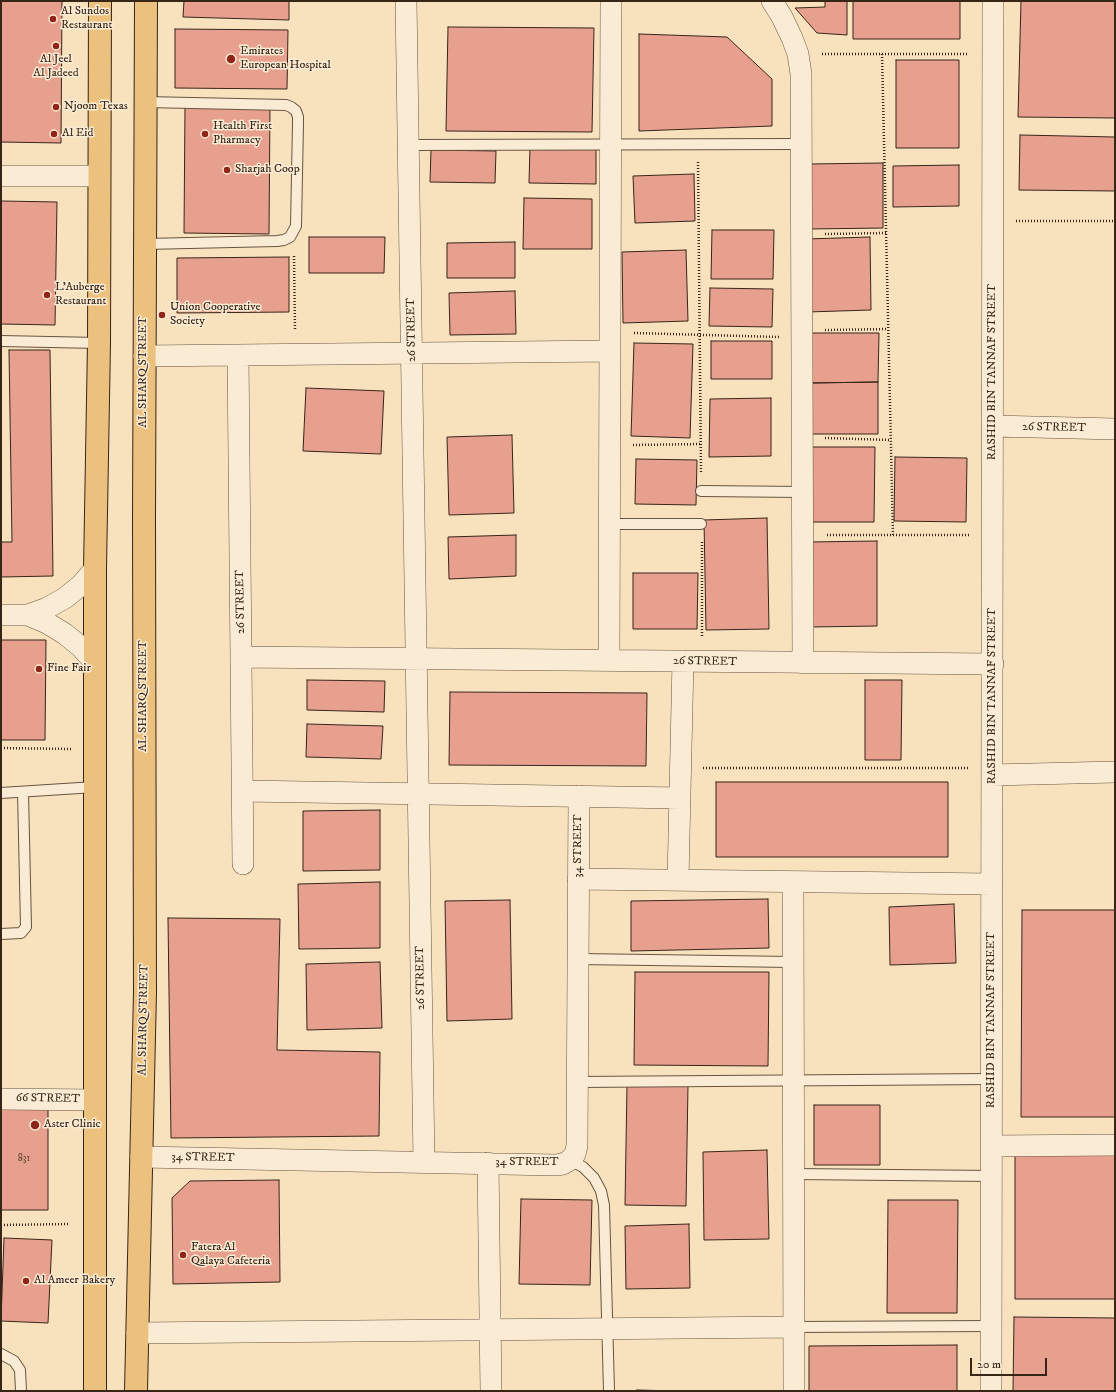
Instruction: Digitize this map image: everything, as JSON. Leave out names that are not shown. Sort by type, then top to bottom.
[{"type":"main road","points":[[95,1391],[95,569],[99,343],[98,176],[100,1]]},
{"type":"main road","name":"AL SHARQ STREET","points":[[136,1391],[145,992],[144,356],[146,1]]},
{"type":"street","name":"26 STREET","points":[[406,1],[424,1162]]},
{"type":"street","points":[[609,660],[611,1]]},
{"type":"street","points":[[772,1],[792,38],[798,54],[801,74],[802,663]]},
{"type":"street","name":"RASHID BIN TANNAF STREET","points":[[991,1391],[993,1]]},
{"type":"street","points":[[1,176],[98,176]]},
{"type":"street","points":[[144,356],[412,353],[610,341]]},
{"type":"street","name":"26 STREET","points":[[238,355],[244,864]]},
{"type":"street","name":"26 STREET","points":[[993,426],[1115,429]]},
{"type":"street","points":[[1,615],[28,615],[47,608],[65,598],[81,585],[95,569]]},
{"type":"street","points":[[28,615],[47,623],[65,634],[81,647],[95,664]]},
{"type":"street","name":"26 STREET","points":[[241,657],[993,664]]},
{"type":"street","points":[[678,880],[680,768],[692,662]]},
{"type":"street","points":[[992,772],[1115,772]]},
{"type":"street","points":[[243,792],[680,798]]},
{"type":"street","name":"34 STREET","points":[[142,1157],[556,1165],[564,1164],[570,1160],[575,1154],[577,1146],[579,796]]},
{"type":"street","points":[[578,879],[992,884]]},
{"type":"street","points":[[793,882],[794,1391]]},
{"type":"street","name":"66 STREET","points":[[1,1099],[95,1100]]},
{"type":"street","points":[[992,1146],[1115,1145]]},
{"type":"street","points":[[488,1163],[491,1391]]},
{"type":"street","points":[[137,1333],[794,1328]]},
{"type":"lane","points":[[145,102],[280,104],[291,107],[296,112],[298,117],[296,226],[290,237],[277,241],[145,244]]},
{"type":"lane","points":[[409,145],[801,144]]},
{"type":"lane","points":[[1,341],[99,343]]},
{"type":"lane","points":[[701,491],[802,492]]},
{"type":"lane","points":[[609,524],[701,524]]},
{"type":"lane","points":[[1,793],[95,787]]},
{"type":"lane","points":[[1,934],[21,933],[26,927],[23,792]]},
{"type":"lane","points":[[578,959],[793,962]]},
{"type":"lane","points":[[577,1082],[992,1079]]},
{"type":"lane","points":[[570,1160],[583,1167],[594,1178],[601,1191],[604,1205],[609,1391]]},
{"type":"lane","points":[[794,1174],[992,1176]]},
{"type":"lane","points":[[794,1328],[992,1326]]},
{"type":"lane","points":[[1,1354],[14,1360],[20,1370],[21,1391]]},
{"type":"path","points":[[798,54],[993,54]]},
{"type":"path","points":[[882,54],[893,535]]},
{"type":"path","points":[[698,144],[701,491]]},
{"type":"path","points":[[993,221],[1115,221]]},
{"type":"path","points":[[294,232],[296,354]]},
{"type":"path","points":[[801,234],[886,233]]},
{"type":"path","points":[[610,341],[700,334],[802,334],[888,329]]},
{"type":"path","points":[[802,438],[891,440]]},
{"type":"path","points":[[610,446],[701,444]]},
{"type":"path","points":[[692,662],[701,524]]},
{"type":"path","points":[[802,536],[993,535]]},
{"type":"path","points":[[1,748],[95,749]]},
{"type":"path","points":[[680,768],[992,772]]},
{"type":"path","points":[[1,1225],[95,1224]]},
{"type":"building","points":[[1,1],[62,1],[61,143],[1,142]]},
{"type":"building","points":[[184,1],[289,1],[289,20],[183,17]]},
{"type":"building","points":[[825,1],[847,1],[847,35],[817,33],[795,8],[825,7]]},
{"type":"building","points":[[853,1],[960,1],[960,39],[853,39]]},
{"type":"building","points":[[1021,1],[1115,1],[1115,118],[1018,117]]},
{"type":"building","points":[[448,27],[594,28],[592,132],[446,131]]},
{"type":"building","name":"Emirates European Hospital","points":[[175,29],[288,30],[287,89],[175,88]]},
{"type":"building","points":[[639,34],[727,37],[772,79],[772,126],[639,131]]},
{"type":"building","points":[[896,60],[959,60],[959,148],[896,148]]},
{"type":"building","name":"Sharjah Coop","points":[[185,106],[270,107],[269,234],[184,233]]},
{"type":"building","points":[[1020,135],[1115,137],[1115,191],[1019,190]]},
{"type":"building","points":[[530,146],[596,147],[596,184],[529,183]]},
{"type":"building","points":[[431,150],[496,151],[495,183],[430,182]]},
{"type":"building","points":[[883,163],[883,228],[809,229],[809,164]]},
{"type":"building","points":[[959,165],[959,206],[893,207],[893,166]]},
{"type":"building","points":[[694,174],[695,221],[635,223],[633,176]]},
{"type":"building","points":[[524,198],[592,199],[592,249],[523,249]]},
{"type":"building","points":[[1,201],[57,202],[55,325],[1,324]]},
{"type":"building","points":[[712,230],[774,230],[773,279],[711,279]]},
{"type":"building","points":[[309,237],[385,237],[384,273],[309,273]]},
{"type":"building","points":[[870,237],[871,310],[807,312],[806,239]]},
{"type":"building","points":[[515,242],[515,278],[447,278],[447,243]]},
{"type":"building","points":[[686,250],[688,321],[623,323],[622,252]]},
{"type":"building","points":[[289,257],[289,312],[177,313],[177,258]]},
{"type":"building","points":[[710,288],[773,289],[772,327],[709,326]]},
{"type":"building","points":[[515,291],[516,334],[450,335],[449,293]]},
{"type":"building","points":[[809,333],[879,333],[878,382],[809,383]]},
{"type":"building","points":[[711,341],[772,341],[772,379],[711,379]]},
{"type":"building","points":[[634,343],[693,344],[690,438],[631,436]]},
{"type":"building","points":[[9,350],[50,350],[53,576],[1,577],[1,542],[12,542]]},
{"type":"building","points":[[878,382],[878,434],[809,434],[809,383]]},
{"type":"building","points":[[306,388],[384,391],[381,454],[303,451]]},
{"type":"building","points":[[771,398],[771,456],[709,457],[710,399]]},
{"type":"building","points":[[512,435],[514,513],[449,515],[447,437]]},
{"type":"building","points":[[806,447],[875,447],[874,522],[805,522]]},
{"type":"building","points":[[895,457],[967,458],[966,522],[894,521]]},
{"type":"building","points":[[636,459],[697,460],[696,505],[635,504]]},
{"type":"building","points":[[767,518],[769,629],[706,630],[704,520]]},
{"type":"building","points":[[516,535],[516,576],[449,579],[448,537]]},
{"type":"building","points":[[877,541],[877,626],[810,627],[809,542]]},
{"type":"building","points":[[633,573],[698,573],[697,629],[633,629]]},
{"type":"building","points":[[1,640],[46,640],[45,740],[1,740]]},
{"type":"building","points":[[307,680],[385,681],[384,712],[307,710]]},
{"type":"building","points":[[865,680],[902,680],[901,760],[865,760]]},
{"type":"building","points":[[450,692],[647,693],[646,766],[449,765]]},
{"type":"building","points":[[307,724],[383,726],[381,759],[306,757]]},
{"type":"building","points":[[716,782],[948,782],[948,857],[716,857]]},
{"type":"building","points":[[380,810],[380,870],[303,871],[303,811]]},
{"type":"building","points":[[380,882],[380,948],[299,949],[298,884]]},
{"type":"building","points":[[768,899],[769,948],[631,951],[631,901]]},
{"type":"building","points":[[510,900],[512,1019],[447,1021],[445,901]]},
{"type":"building","points":[[954,904],[956,963],[890,965],[889,907]]},
{"type":"building","points":[[1022,910],[1115,910],[1115,1117],[1021,1117]]},
{"type":"building","points":[[168,918],[280,919],[277,1050],[380,1052],[379,1136],[171,1138]]},
{"type":"building","points":[[380,962],[382,1028],[307,1030],[306,964]]},
{"type":"building","points":[[635,972],[769,972],[768,1066],[634,1065]]},
{"type":"building","points":[[627,1085],[688,1085],[686,1206],[625,1205]]},
{"type":"building","points":[[814,1105],[880,1105],[880,1165],[814,1165]]},
{"type":"building","points":[[1,1108],[48,1108],[48,1210],[1,1210]]},
{"type":"building","points":[[767,1150],[769,1239],[704,1240],[703,1152]]},
{"type":"building","points":[[1015,1155],[1115,1155],[1115,1299],[1015,1299]]},
{"type":"building","points":[[279,1180],[280,1282],[173,1284],[172,1198],[190,1181]]},
{"type":"building","points":[[521,1199],[592,1200],[590,1285],[519,1284]]},
{"type":"building","points":[[888,1200],[958,1200],[957,1313],[887,1313]]},
{"type":"building","points":[[689,1224],[690,1288],[626,1289],[625,1226]]},
{"type":"building","name":"Al Ameer Bakery","points":[[4,1238],[52,1240],[48,1323],[1,1321]]},
{"type":"building","points":[[1014,1317],[1115,1318],[1115,1391],[1013,1391]]},
{"type":"building","points":[[957,1345],[957,1391],[809,1391],[809,1346]]},
{"type":"building","points":[[637,1390],[676,1391],[637,1391]]},
{"type":"place","name":"Al Sundos Restaurant","points":[[53,19]]},
{"type":"place","name":"Al Jeel Al Jadeed","points":[[56,46]]},
{"type":"place","name":"Emirates European Hospital","points":[[231,59]]},
{"type":"place","name":"Njoom Texas","points":[[56,107]]},
{"type":"place","name":"Al Eid","points":[[54,134]]},
{"type":"place","name":"Health First Pharmacy","points":[[205,134]]},
{"type":"place","name":"Sharjah Coop","points":[[227,170]]},
{"type":"place","name":"L'Auberge Restaurant","points":[[47,295]]},
{"type":"place","name":"Union Cooperative Society","points":[[162,315]]},
{"type":"place","name":"Fine Fair","points":[[39,669]]},
{"type":"place","name":"Aster Clinic","points":[[35,1125]]},
{"type":"place","name":"Fatera Al Qalaya Cafeteria","points":[[183,1255]]},
{"type":"place","name":"Al Ameer Bakery","points":[[26,1281]]}]
